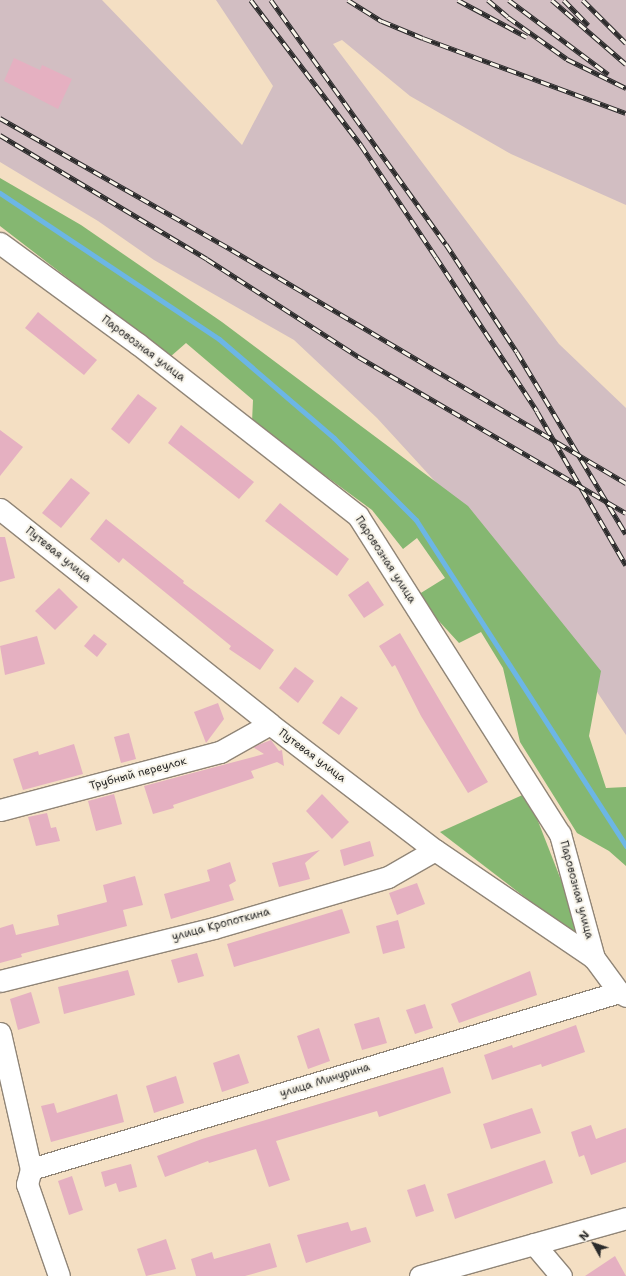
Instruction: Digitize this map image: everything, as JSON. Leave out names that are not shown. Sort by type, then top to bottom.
[{"type":"street","name":"Паровозная улица","points":[[0,243],[138,344],[358,516],[560,834],[594,958]]},
{"type":"street","name":"Путевая улица","points":[[3,515],[270,724],[435,850],[594,958],[623,994]]},
{"type":"street","name":"Трубный переулок","points":[[0,810],[220,752],[270,724]]},
{"type":"street","name":"улица Кропоткина","points":[[0,980],[214,928],[388,877],[435,850]]},
{"type":"street","name":"улица Мичурина","points":[[31,1169],[623,994]]},
{"type":"street","points":[[0,1033],[31,1169],[27,1184],[59,1276]]},
{"type":"street","points":[[420,1276],[626,1218]]},
{"type":"street","points":[[534,1244],[561,1276]]},
{"type":"shaded area","points":[[0,0],[102,0],[242,145],[273,86],[216,0],[626,0],[626,205],[511,154],[410,96],[342,40],[333,44],[559,344],[626,408],[626,735],[546,616],[475,525],[377,418],[294,340],[154,260],[98,221],[0,162]]},
{"type":"green space","points":[[0,178],[81,225],[222,322],[468,506],[601,671],[589,736],[606,788],[626,787],[626,866],[609,851],[577,833],[520,742],[503,668],[481,632],[459,643],[416,596],[445,578],[417,538],[403,549],[372,510],[252,422],[253,400],[186,343],[170,357],[0,226]]},
{"type":"green space","points":[[527,793],[586,944],[440,832]]},
{"type":"building","points":[[14,58],[40,70],[42,65],[72,79],[58,109],[4,81]]},
{"type":"building","points":[[38,312],[97,360],[84,375],[25,328]]},
{"type":"building","points":[[138,394],[157,408],[129,444],[111,429]]},
{"type":"building","points":[[181,425],[254,482],[239,499],[168,443]]},
{"type":"building","points":[[0,430],[23,447],[0,476]]},
{"type":"building","points":[[71,478],[90,493],[61,528],[42,513]]},
{"type":"building","points":[[280,503],[349,559],[337,576],[265,521]]},
{"type":"building","points":[[106,519],[184,581],[183,583],[274,650],[260,670],[229,649],[231,646],[123,558],[119,563],[90,539]]},
{"type":"building","points":[[0,537],[5,537],[15,578],[0,582]]},
{"type":"building","points":[[368,581],[384,605],[364,618],[348,595]]},
{"type":"building","points":[[59,588],[78,607],[55,630],[35,611]]},
{"type":"building","points":[[400,633],[488,782],[468,793],[421,716],[395,665],[392,667],[379,646]]},
{"type":"building","points":[[94,634],[107,644],[97,657],[84,646]]},
{"type":"building","points":[[37,636],[45,664],[5,675],[0,646]]},
{"type":"building","points":[[295,667],[314,681],[298,703],[279,688]]},
{"type":"building","points":[[341,696],[358,708],[339,735],[322,723]]},
{"type":"building","points":[[218,703],[224,719],[206,743],[194,712]]},
{"type":"building","points":[[129,733],[136,759],[121,763],[114,737]]},
{"type":"building","points":[[271,740],[279,751],[282,750],[284,766],[277,762],[251,771],[254,778],[173,805],[174,808],[153,814],[144,786],[264,754],[253,747]]},
{"type":"building","points":[[74,744],[83,774],[23,790],[13,759],[38,751],[39,755]]},
{"type":"building","points":[[114,794],[122,824],[96,831],[88,801]]},
{"type":"building","points":[[322,794],[349,822],[332,839],[306,811]]},
{"type":"building","points":[[47,813],[51,828],[56,827],[60,841],[36,846],[28,817]]},
{"type":"building","points":[[370,841],[374,856],[344,866],[340,850]]},
{"type":"building","points":[[320,850],[305,863],[310,879],[279,887],[272,863]]},
{"type":"building","points":[[230,862],[236,881],[229,885],[234,900],[171,919],[164,894],[210,881],[207,870]]},
{"type":"building","points":[[135,876],[143,905],[123,910],[127,926],[21,954],[22,957],[0,963],[0,928],[13,924],[16,935],[59,925],[57,915],[107,902],[103,885]]},
{"type":"building","points":[[417,883],[425,904],[397,915],[389,893]]},
{"type":"building","points":[[342,909],[350,933],[234,967],[227,944]]},
{"type":"building","points":[[398,920],[405,948],[383,954],[376,926]]},
{"type":"building","points":[[197,953],[204,976],[178,983],[171,960]]},
{"type":"building","points":[[128,970],[135,995],[64,1014],[58,987]]},
{"type":"building","points":[[530,971],[537,995],[459,1023],[451,1004]]},
{"type":"building","points":[[31,992],[40,1023],[18,1030],[10,999]]},
{"type":"building","points":[[425,1004],[433,1028],[415,1034],[406,1010]]},
{"type":"building","points":[[379,1017],[387,1043],[362,1050],[354,1024]]},
{"type":"building","points":[[576,1025],[585,1052],[542,1067],[541,1064],[492,1080],[484,1055],[512,1045],[513,1048]]},
{"type":"building","points":[[319,1028],[330,1061],[308,1069],[297,1036]]},
{"type":"building","points":[[239,1054],[249,1083],[222,1092],[213,1063]]},
{"type":"building","points":[[443,1067],[451,1093],[379,1117],[377,1111],[276,1141],[290,1180],[269,1187],[256,1149],[209,1163],[208,1161],[165,1177],[157,1156],[202,1139]]},
{"type":"building","points":[[176,1076],[184,1103],[154,1113],[146,1086]]},
{"type":"building","points":[[117,1094],[124,1122],[51,1142],[41,1106],[54,1103],[57,1113]]},
{"type":"building","points":[[532,1108],[541,1133],[491,1149],[483,1124]]},
{"type":"building","points":[[591,1125],[596,1139],[626,1128],[626,1162],[591,1175],[584,1155],[579,1157],[571,1132]]},
{"type":"building","points":[[545,1160],[553,1183],[455,1219],[447,1194]]},
{"type":"building","points":[[131,1164],[137,1187],[119,1192],[116,1183],[105,1187],[101,1172]]},
{"type":"building","points":[[72,1176],[83,1210],[69,1215],[58,1181]]},
{"type":"building","points":[[425,1184],[434,1211],[416,1217],[407,1190]]},
{"type":"building","points":[[348,1222],[351,1231],[366,1227],[371,1242],[306,1263],[297,1235]]},
{"type":"building","points":[[166,1239],[176,1269],[146,1276],[137,1249]]},
{"type":"building","points":[[270,1243],[277,1267],[245,1276],[196,1276],[191,1259],[212,1252],[214,1259]]},
{"type":"building","points":[[615,1256],[626,1276],[585,1276]]},
{"type":"waterway","points":[[0,193],[219,339],[334,438],[416,520],[626,846]]},
{"type":"railway","points":[[251,0],[361,145],[436,257],[537,411],[626,565]]},
{"type":"railway","points":[[271,0],[446,244],[517,352],[626,534]]},
{"type":"railway","points":[[348,0],[382,21],[423,38],[626,113]]},
{"type":"railway","points":[[458,0],[527,37]]},
{"type":"railway","points":[[488,0],[508,17],[567,59],[626,88]]},
{"type":"railway","points":[[509,0],[608,74]]},
{"type":"railway","points":[[552,0],[626,64]]},
{"type":"railway","points":[[564,0],[588,25]]},
{"type":"railway","points":[[583,0],[626,43]]},
{"type":"railway","points":[[0,118],[232,250],[626,483]]},
{"type":"railway","points":[[0,135],[207,259],[359,357],[626,513]]}]
